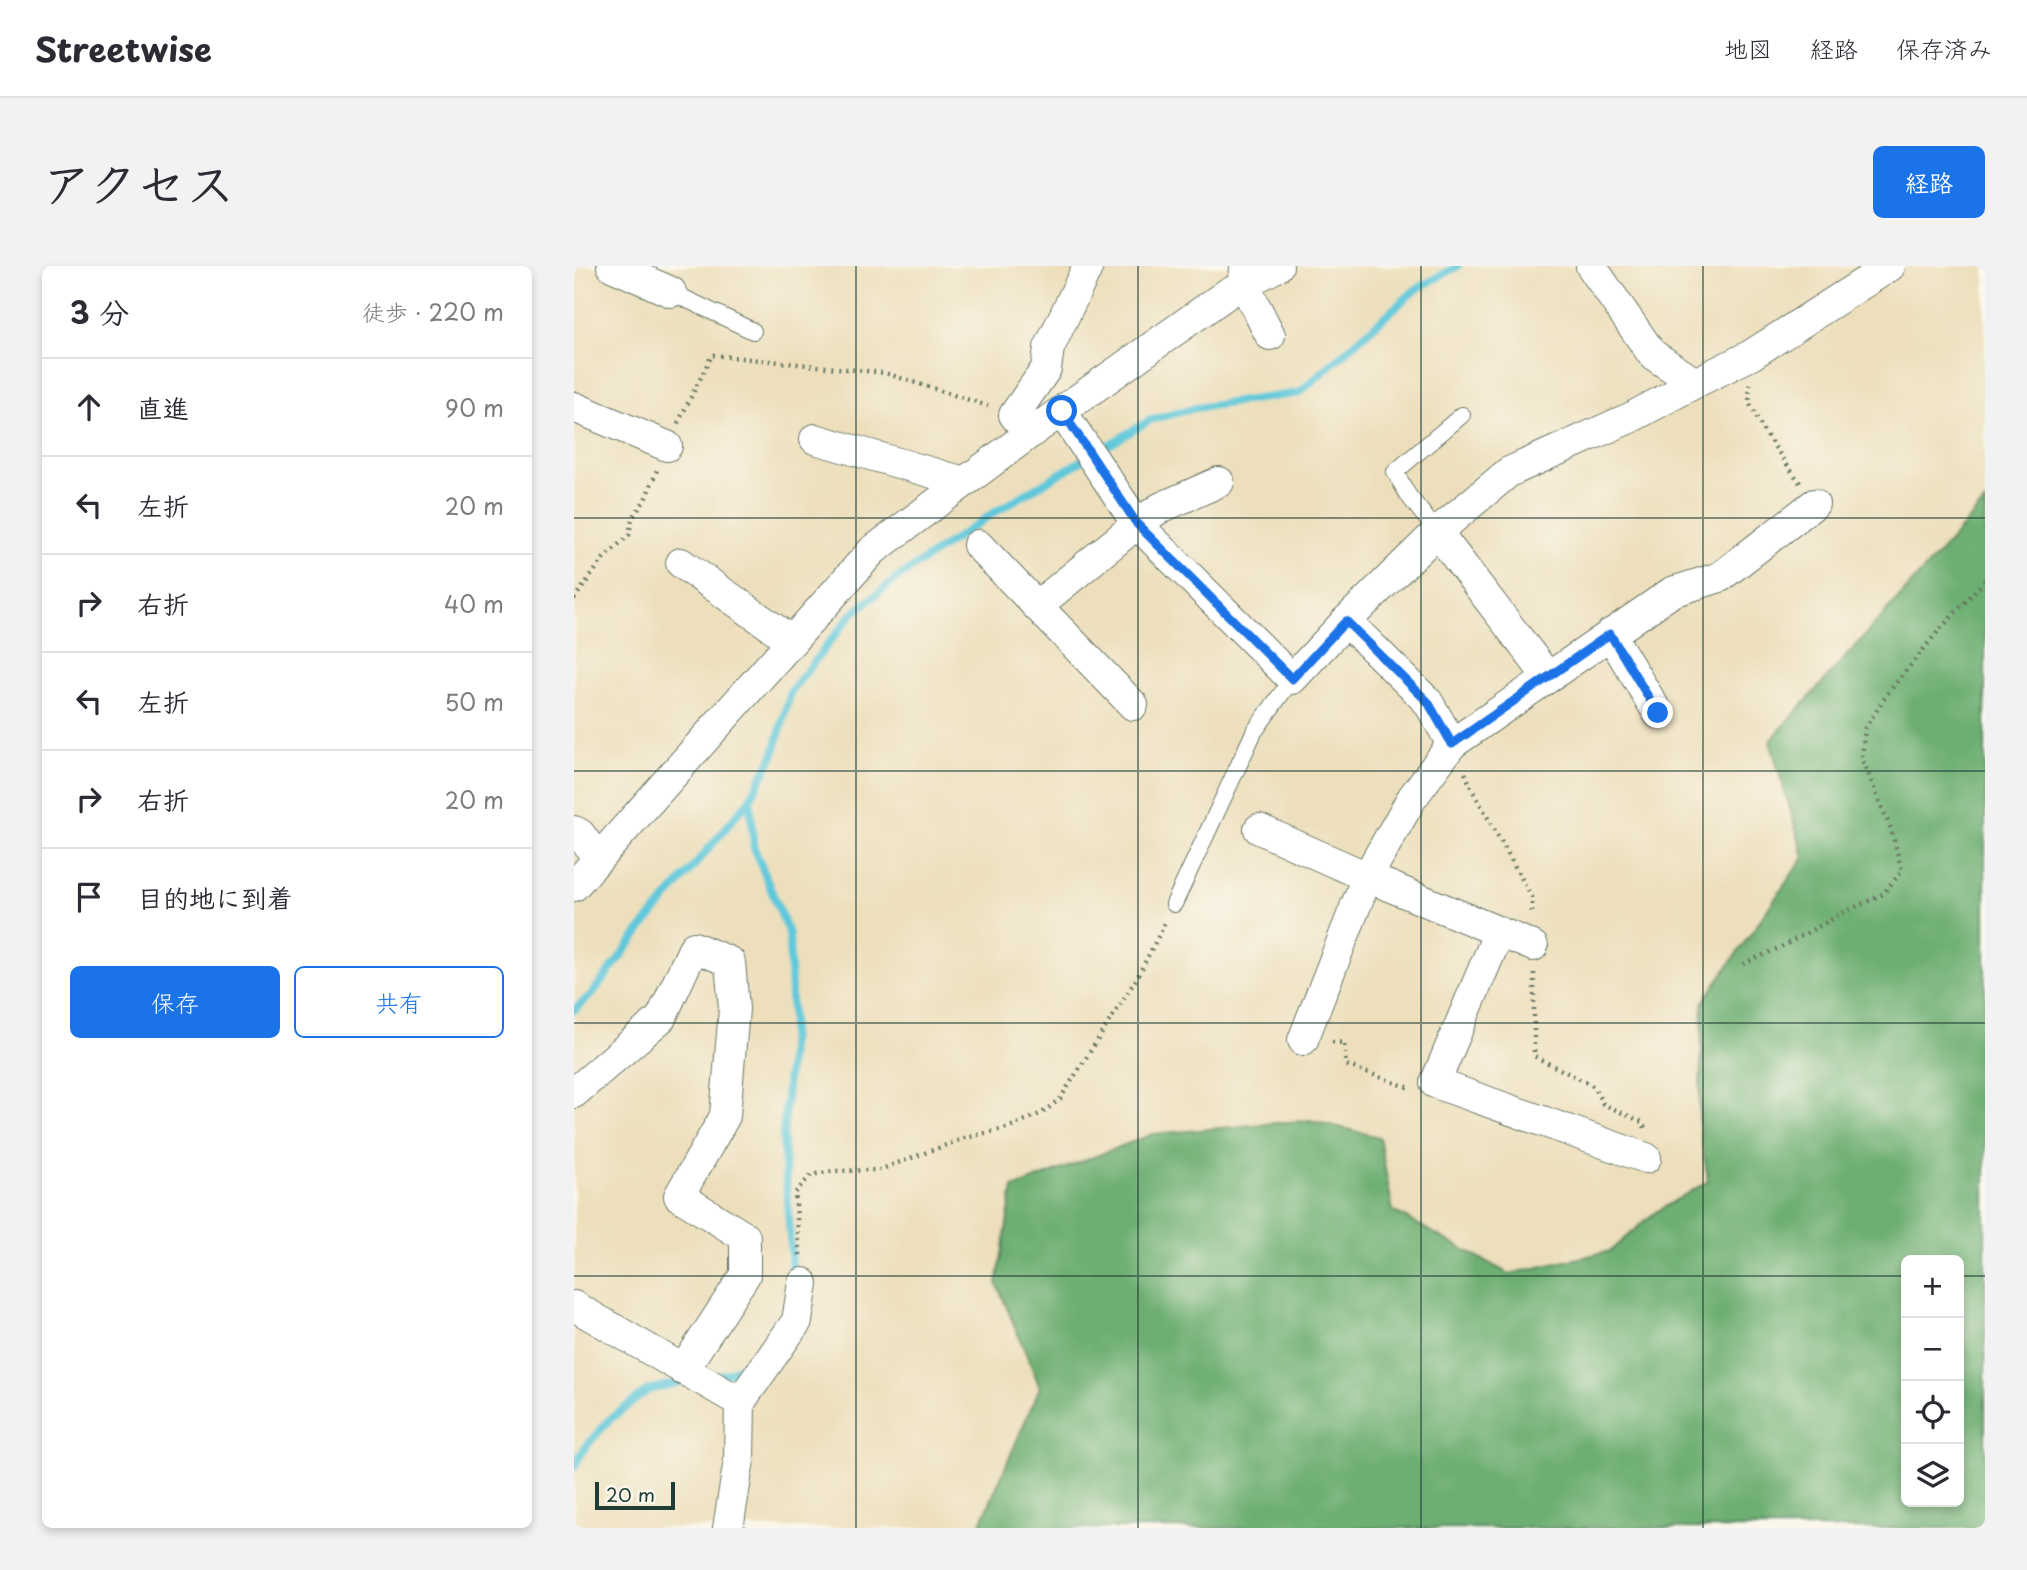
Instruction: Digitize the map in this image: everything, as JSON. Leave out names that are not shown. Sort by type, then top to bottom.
[{"type":"street","points":[[574,886],[872,551],[964,482],[1022,425],[1046,369],[1049,348],[1088,266]]},
{"type":"street","points":[[1022,425],[1062,411],[1228,293],[1245,275],[1278,266]]},
{"type":"street","points":[[1591,266],[1651,354],[1695,383]]},
{"type":"street","points":[[1062,411],[1137,524],[1292,679],[1346,621],[1437,533],[1509,472],[1632,417],[1751,355],[1890,266]]},
{"type":"street","points":[[616,267],[671,292]]},
{"type":"street","points":[[1245,275],[1270,335]]},
{"type":"street","points":[[574,407],[667,446]]},
{"type":"street","points":[[815,439],[964,482]]},
{"type":"street","points":[[1037,606],[1160,508],[1219,482]]},
{"type":"street","points":[[1303,1040],[1367,877],[1412,799],[1452,744],[1672,592],[1720,576],[1814,504]]},
{"type":"street","points":[[1437,533],[1548,677]]},
{"type":"street","points":[[978,545],[1133,705]]},
{"type":"street","points":[[681,563],[792,640]]},
{"type":"street","points":[[1346,621],[1428,702],[1452,744]]},
{"type":"street","points":[[1610,634],[1658,713]]},
{"type":"street","points":[[1259,829],[1533,946]]},
{"type":"street","points":[[574,831],[580,834],[598,859]]},
{"type":"street","points":[[1499,932],[1435,1083],[1646,1158]]},
{"type":"street","points":[[574,1093],[661,1018],[694,947],[730,962],[734,1009],[725,1116],[680,1196],[745,1237],[745,1275],[684,1370]]},
{"type":"street","points":[[728,1395],[797,1321],[803,1283]]},
{"type":"street","points":[[574,1306],[728,1395]]},
{"type":"street","points":[[728,1395],[739,1460],[728,1528]]},
{"type":"lane","points":[[671,292],[753,331]]},
{"type":"lane","points":[[1437,533],[1408,495],[1395,472],[1462,415]]},
{"type":"lane","points":[[1174,904],[1254,732],[1292,679]]},
{"type":"path","points":[[574,599],[604,558],[629,535],[632,518],[645,500],[667,446],[712,355],[884,373],[1022,425]]},
{"type":"path","points":[[1751,355],[1749,402],[1762,429],[1814,504]]},
{"type":"path","points":[[1743,964],[1883,894],[1902,870],[1891,829],[1863,759],[1865,728],[1888,694],[1985,580]]},
{"type":"path","points":[[803,1283],[795,1194],[811,1175],[832,1171],[879,1170],[965,1138],[1007,1128],[1042,1113],[1060,1099],[1130,989],[1174,904]]},
{"type":"path","points":[[1303,1040],[1344,1043],[1346,1065],[1418,1091],[1435,1083]]},
{"type":"green space","points":[[1985,502],[1985,1528],[979,1528],[1040,1387],[997,1284],[1013,1188],[1153,1134],[1310,1120],[1379,1137],[1393,1211],[1509,1274],[1610,1251],[1654,1213],[1708,1181],[1699,1124],[1703,1002],[1804,857],[1770,741]]},
{"type":"waterway","points":[[1097,452],[1150,420],[1196,408],[1299,393],[1415,290],[1458,266]]},
{"type":"waterway","points":[[574,1010],[592,994],[643,927],[750,799],[773,756],[791,691],[851,615],[896,579],[995,512],[1086,458]]},
{"type":"waterway","points":[[750,799],[754,848],[789,934],[792,1021],[783,1137],[793,1282]]},
{"type":"waterway","points":[[711,1376],[729,1373],[760,1355]]},
{"type":"waterway","points":[[574,1467],[584,1449],[609,1420],[648,1390],[685,1381]]},
{"type":"route","points":[[1062,411],[1137,524],[1292,679],[1346,621],[1428,702],[1452,744],[1610,634],[1658,713]]}]
